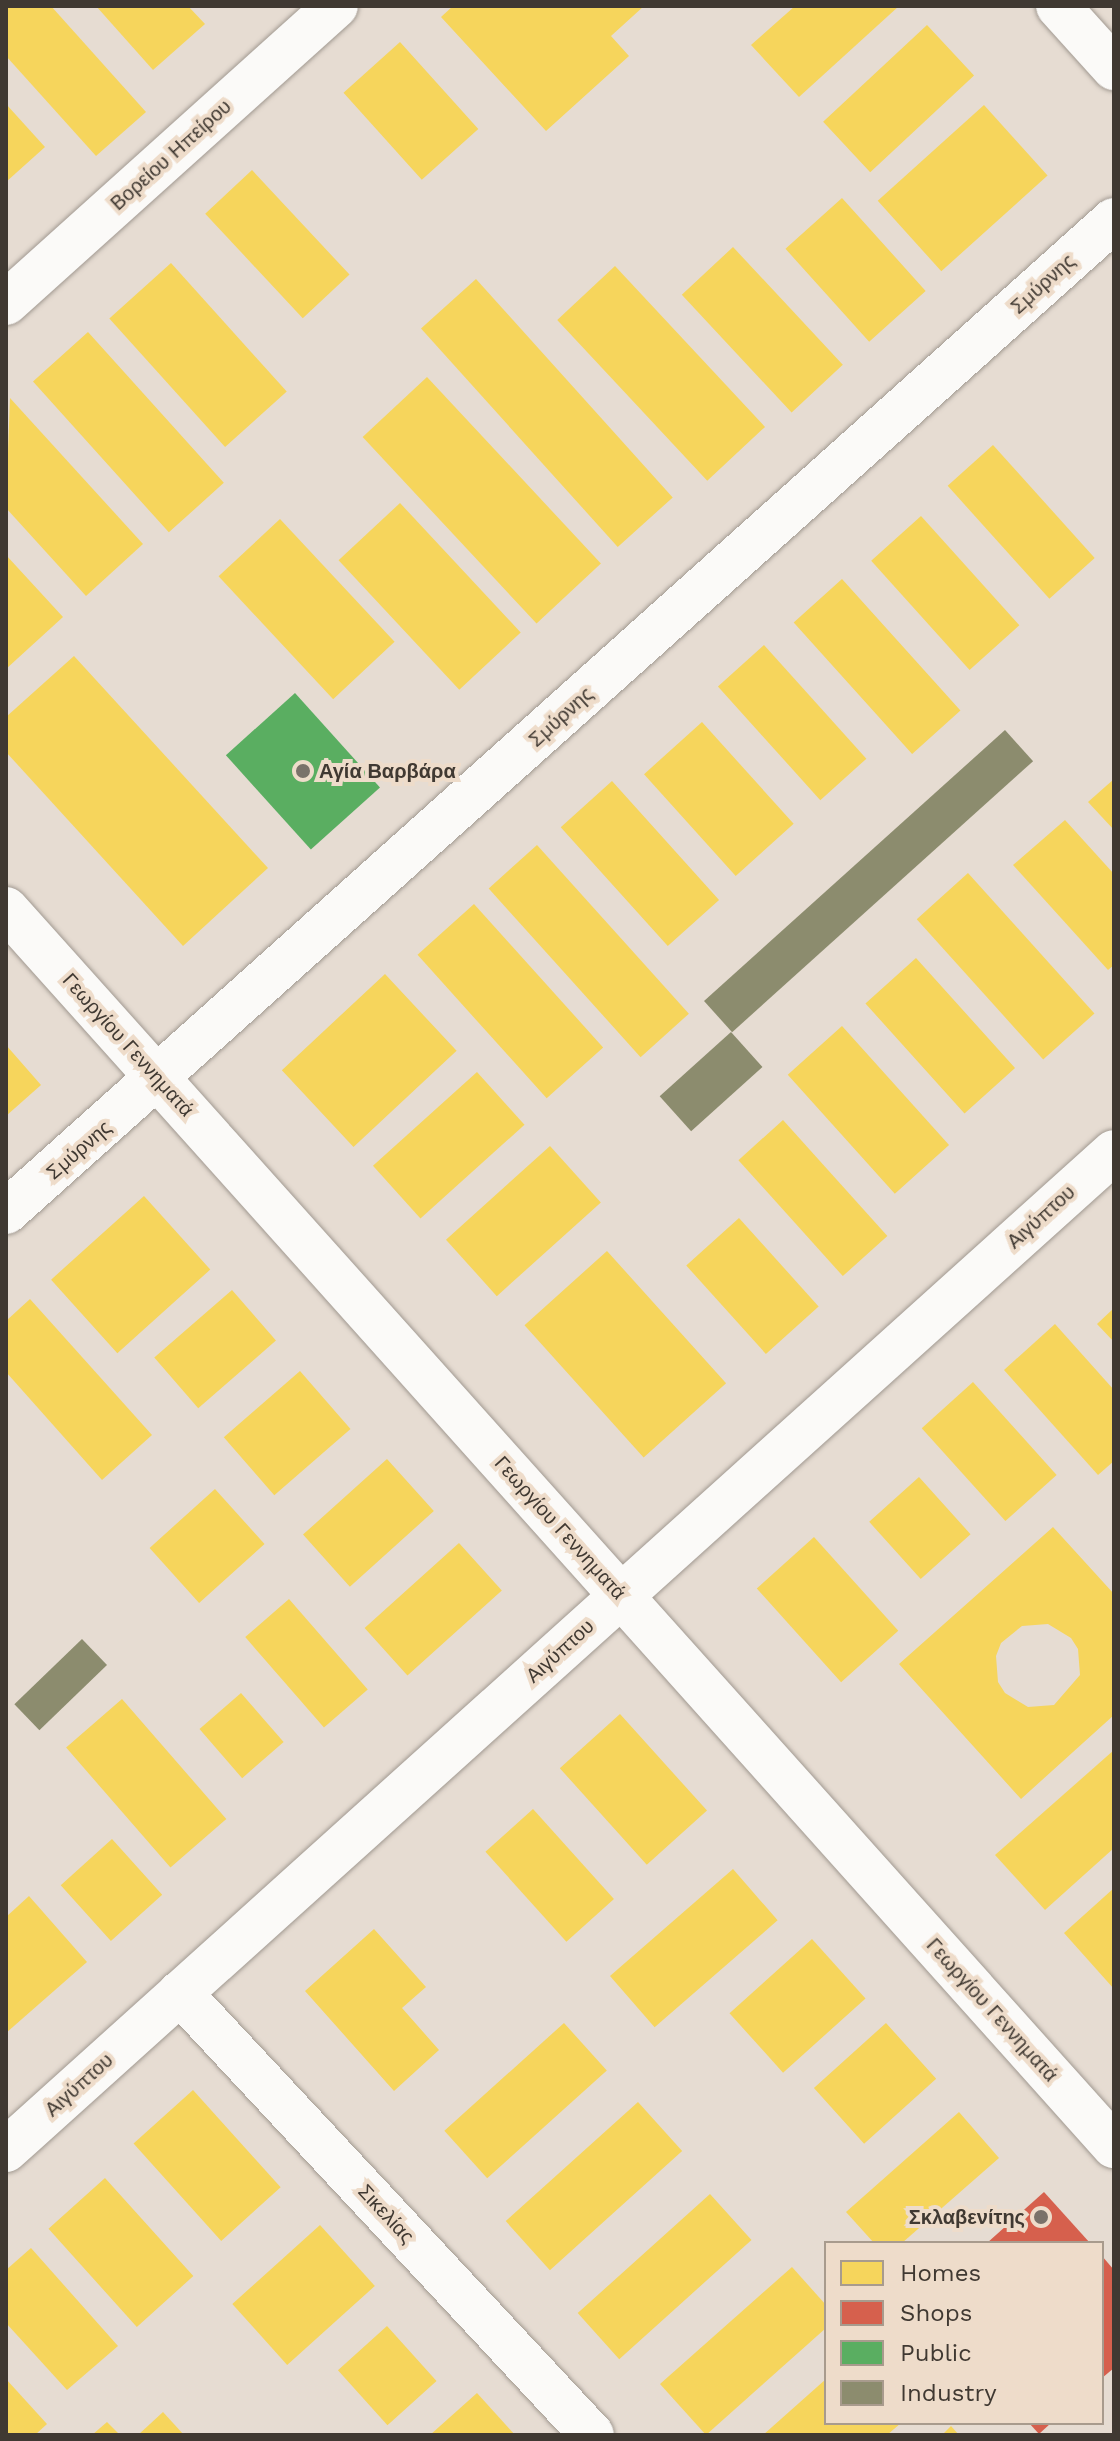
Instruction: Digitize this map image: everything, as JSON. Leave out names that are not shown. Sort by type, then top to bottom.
[{"type":"street","name":"Βορείου Ηπείρου","points":[[6,303],[336,6]]},
{"type":"street","points":[[1058,6],[1114,68]]},
{"type":"street","name":"Σμύρνης","points":[[6,1212],[1114,220]]},
{"type":"street","name":"Γεωργίου Γεννηματά","points":[[6,909],[1114,2146]]},
{"type":"street","name":"Αιγύπτου","points":[[6,2150],[1114,1152]]},
{"type":"street","name":"Σικελίας","points":[[180,1993],[592,2435]]},
{"type":"building: Homes","points":[[6,6],[51,6],[146,112],[96,156],[6,56]]},
{"type":"building: Homes","points":[[96,6],[188,6],[205,24],[153,70]]},
{"type":"building: Homes","points":[[453,6],[644,6],[611,36],[629,56],[546,131],[441,17]]},
{"type":"building: Homes","points":[[795,6],[899,6],[799,97],[751,45]]},
{"type":"building: Homes","points":[[927,25],[974,75],[870,172],[823,122]]},
{"type":"building: Homes","points":[[400,42],[478,129],[422,180],[344,93]]},
{"type":"building: Homes","points":[[6,104],[45,147],[6,182]]},
{"type":"building: Homes","points":[[984,105],[1048,176],[941,271],[878,201]]},
{"type":"building: Homes","points":[[252,170],[350,275],[303,318],[205,214]]},
{"type":"building: Homes","points":[[842,198],[926,291],[869,342],[786,249]]},
{"type":"building: Homes","points":[[733,247],[843,365],[792,412],[682,295]]},
{"type":"building: Homes","points":[[171,263],[287,392],[225,447],[109,319]]},
{"type":"building: Homes","points":[[615,266],[765,427],[707,481],[557,320]]},
{"type":"building: Homes","points":[[476,279],[673,497],[618,547],[421,329]]},
{"type":"building: Homes","points":[[88,332],[224,483],[169,532],[33,382]]},
{"type":"building: Homes","points":[[427,377],[601,563],[537,624],[363,437]]},
{"type":"building: Homes","points":[[10,398],[143,544],[86,596],[6,508]]},
{"type":"building: Homes","points":[[993,445],[1095,558],[1049,599],[948,486]]},
{"type":"building: Homes","points":[[400,503],[521,632],[459,690],[339,560]]},
{"type":"building: Homes","points":[[921,516],[1019,625],[970,670],[871,561]]},
{"type":"building: Homes","points":[[280,519],[395,642],[333,699],[219,576]]},
{"type":"building: Homes","points":[[6,555],[63,617],[6,669]]},
{"type":"building: Homes","points":[[842,579],[960,711],[912,754],[794,622]]},
{"type":"building: Homes","points":[[764,645],[866,759],[820,800],[718,686]]},
{"type":"building: Homes","points":[[74,656],[268,868],[183,946],[6,752],[6,717]]},
{"type":"building: Homes","points":[[702,722],[794,824],[736,876],[644,774]]},
{"type":"building: Homes","points":[[1114,779],[1114,830],[1088,802]]},
{"type":"building: Homes","points":[[612,781],[719,900],[668,946],[561,827]]},
{"type":"building: Homes","points":[[1065,820],[1114,874],[1114,965],[1108,970],[1013,865]]},
{"type":"building: Homes","points":[[537,845],[689,1014],[641,1057],[489,888]]},
{"type":"building: Homes","points":[[968,873],[1094,1013],[1043,1060],[917,919]]},
{"type":"building: Homes","points":[[474,904],[603,1047],[547,1098],[418,955]]},
{"type":"building: Homes","points":[[916,958],[1015,1068],[964,1113],[865,1004]]},
{"type":"building: Homes","points":[[385,974],[457,1051],[353,1147],[282,1070]]},
{"type":"building: Homes","points":[[842,1026],[949,1145],[895,1194],[788,1075]]},
{"type":"building: Homes","points":[[6,1045],[41,1085],[6,1116]]},
{"type":"building: Homes","points":[[477,1072],[525,1125],[420,1218],[373,1166]]},
{"type":"building: Homes","points":[[783,1120],[887,1236],[843,1276],[738,1160]]},
{"type":"building: Homes","points":[[550,1146],[601,1202],[497,1296],[446,1240]]},
{"type":"building: Homes","points":[[144,1196],[210,1270],[117,1353],[51,1280]]},
{"type":"building: Homes","points":[[739,1218],[819,1306],[766,1354],[686,1266]]},
{"type":"building: Homes","points":[[607,1251],[726,1383],[644,1458],[525,1325]]},
{"type":"building: Homes","points":[[232,1290],[276,1341],[198,1408],[154,1358]]},
{"type":"building: Homes","points":[[30,1299],[152,1435],[102,1480],[6,1372],[6,1321]]},
{"type":"building: Homes","points":[[1114,1308],[1114,1342],[1097,1324]]},
{"type":"building: Homes","points":[[1055,1324],[1114,1390],[1114,1461],[1098,1475],[1004,1370]]},
{"type":"building: Homes","points":[[300,1371],[351,1429],[274,1495],[224,1437]]},
{"type":"building: Homes","points":[[973,1382],[1057,1475],[1005,1521],[922,1428]]},
{"type":"building: Homes","points":[[387,1459],[434,1511],[350,1587],[303,1535]]},
{"type":"building: Homes","points":[[919,1477],[971,1534],[921,1579],[869,1522]]},
{"type":"building: Homes","points":[[215,1489],[265,1544],[199,1603],[150,1548]]},
{"type":"building: Homes","points":[[1053,1527],[1114,1594],[1114,1715],[1021,1799],[899,1664]],"holes":[[[1048,1624],[1071,1638],[1078,1649],[1080,1675],[1054,1705],[1028,1707],[1005,1693],[998,1682],[996,1656],[1001,1643],[1022,1626]]]},
{"type":"building: Homes","points":[[814,1537],[898,1631],[841,1682],[757,1589]]},
{"type":"building: Homes","points":[[459,1543],[502,1591],[407,1676],[365,1628]]},
{"type":"building: Homes","points":[[289,1599],[368,1690],[324,1728],[245,1637]]},
{"type":"building: Homes","points":[[241,1693],[284,1742],[242,1778],[199,1729]]},
{"type":"building: Homes","points":[[122,1699],[226,1819],[170,1868],[66,1748]]},
{"type":"building: Homes","points":[[620,1714],[707,1811],[647,1865],[560,1768]]},
{"type":"building: Homes","points":[[1114,1750],[1114,1848],[1045,1910],[995,1855]]},
{"type":"building: Homes","points":[[533,1809],[614,1899],[566,1942],[485,1852]]},
{"type":"building: Homes","points":[[112,1839],[162,1895],[111,1941],[61,1885]]},
{"type":"building: Homes","points":[[733,1869],[778,1920],[655,2027],[610,1976]]},
{"type":"building: Homes","points":[[1114,1888],[1114,1989],[1064,1933]]},
{"type":"building: Homes","points":[[29,1896],[87,1962],[6,2033],[6,1917]]},
{"type":"building: Homes","points":[[374,1929],[426,1987],[402,2008],[439,2050],[394,2091],[305,1991]]},
{"type":"building: Homes","points":[[812,1939],[866,1998],[783,2073],[730,2013]]},
{"type":"building: Homes","points":[[564,2023],[607,2071],[487,2178],[444,2131]]},
{"type":"building: Homes","points":[[886,2023],[936,2079],[864,2144],[814,2088]]},
{"type":"building: Homes","points":[[193,2090],[281,2187],[221,2241],[134,2144]]},
{"type":"building: Homes","points":[[638,2102],[682,2151],[550,2270],[506,2221]]},
{"type":"building: Homes","points":[[959,2112],[999,2158],[904,2241],[872,2241],[846,2212]]},
{"type":"building: Homes","points":[[105,2178],[193,2276],[137,2327],[49,2229]]},
{"type":"building: Homes","points":[[710,2194],[751,2240],[619,2359],[578,2313]]},
{"type":"building: Homes","points":[[320,2225],[375,2286],[287,2365],[232,2304]]},
{"type":"building: Homes","points":[[31,2248],[118,2346],[67,2390],[6,2323],[6,2270]]},
{"type":"building: Homes","points":[[792,2267],[824,2303],[824,2330],[706,2435],[660,2384]]},
{"type":"building: Homes","points":[[387,2326],[437,2381],[387,2425],[338,2370]]},
{"type":"building: Homes","points":[[6,2379],[47,2424],[35,2435],[6,2435]]},
{"type":"building: Homes","points":[[824,2381],[824,2425],[899,2425],[887,2435],[763,2435]]},
{"type":"building: Homes","points":[[477,2393],[515,2435],[430,2435]]},
{"type":"building: Homes","points":[[163,2412],[184,2435],[138,2435]]},
{"type":"building: Homes","points":[[107,2422],[120,2435],[92,2435]]},
{"type":"building: Homes","points":[[951,2426],[959,2435],[942,2435]]},
{"type":"building: Shops","name":"Σκλαβενίτης","points":[[1044,2192],[1088,2241],[989,2241]]},
{"type":"building: Shops","points":[[1104,2258],[1114,2270],[1114,2368],[1104,2376]]},
{"type":"building: Shops","points":[[1031,2425],[1049,2425],[1039,2434]]},
{"type":"building: Public","name":"Αγία Βαρβάρα","points":[[295,693],[380,787],[311,850],[226,755]]},
{"type":"building: Industry","points":[[1005,730],[1033,761],[732,1032],[704,1001]]},
{"type":"building: Industry","points":[[731,1032],[762,1067],[691,1131],[660,1096]]},
{"type":"building: Industry","points":[[82,1639],[107,1665],[39,1730],[14,1704]]},
{"type":"place","name":"Αγία Βαρβάρα","points":[[303,771]]},
{"type":"place","name":"Σκλαβενίτης","points":[[1041,2217]]}]
